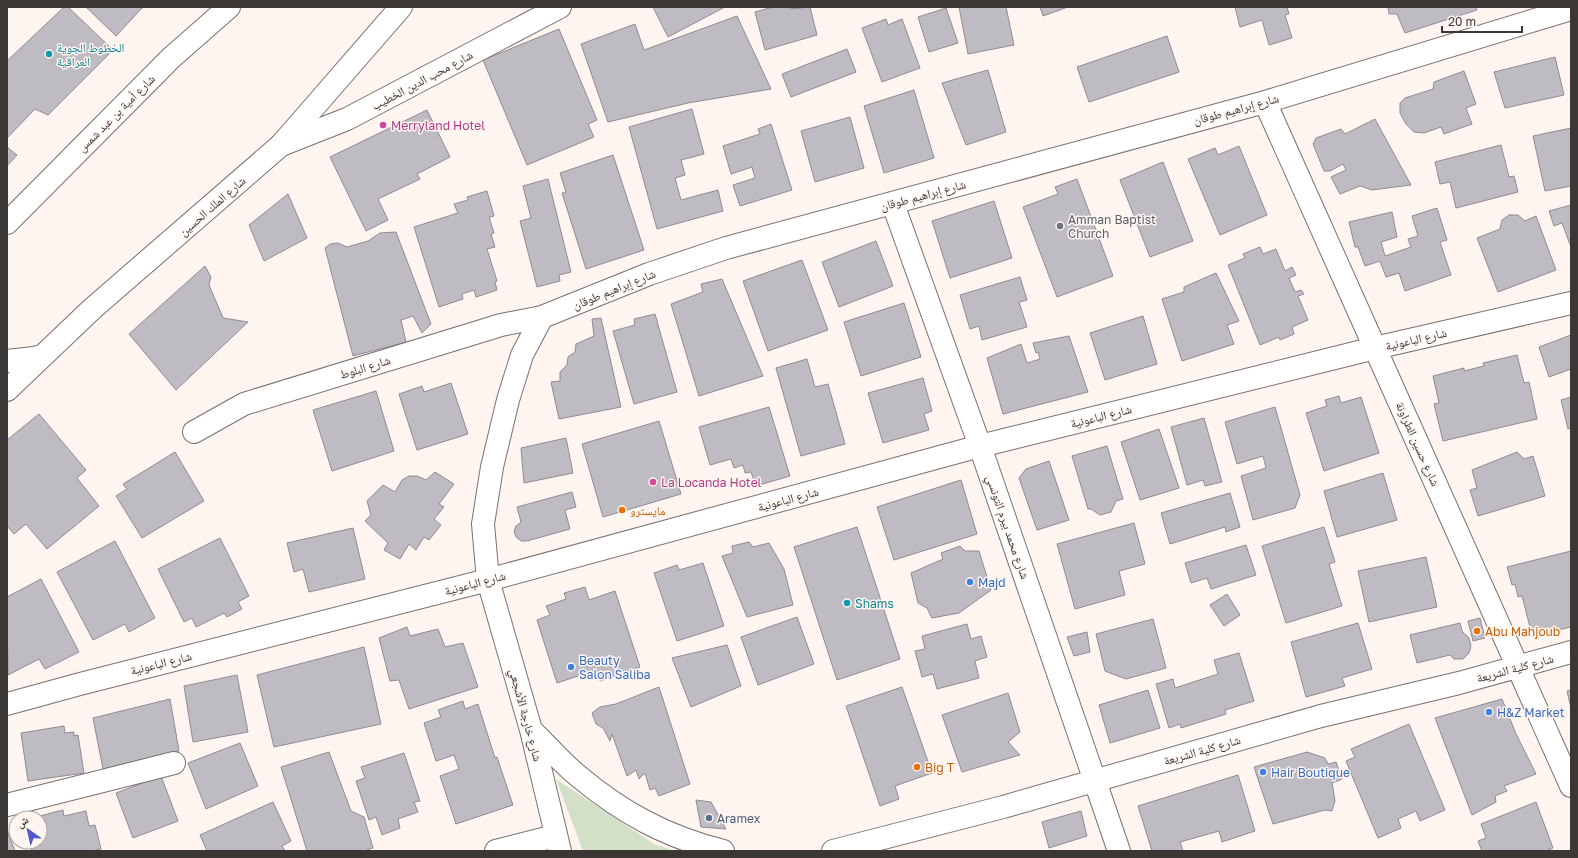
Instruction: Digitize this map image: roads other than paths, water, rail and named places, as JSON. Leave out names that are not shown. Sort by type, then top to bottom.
[{"type":"street","points":[[171,58],[210,7]]},
{"type":"street","name":"شارع أمية بن عبد شمس","points":[[7,223],[171,58],[229,7]]},
{"type":"street","name":"شارع الملك الحسين","points":[[7,390],[92,309],[281,145],[401,7]]},
{"type":"street","name":"شارع محب الدين الخطيب","points":[[281,145],[347,119],[560,7]]},
{"type":"street","name":"شارع إبراهيم طوقان","points":[[542,317],[649,274],[726,248],[1265,102],[1571,9]]},
{"type":"street","name":"شارع حسين الطراونة","points":[[1265,102],[1571,786]]},
{"type":"street","name":"شارع محمد بيرم التونسي","points":[[893,204],[980,446],[1119,851]]},
{"type":"street","name":"شارع الباعونية","points":[[7,704],[488,580],[980,446],[1375,348],[1571,303]]},
{"type":"street","points":[[488,580],[483,524],[492,467],[508,400],[522,355],[542,317]]},
{"type":"street","name":"شارع البلوط","points":[[194,432],[244,404],[501,325],[542,317]]},
{"type":"street","points":[[7,361],[42,356]]},
{"type":"street","name":"شارع خارجة الأشجعي","points":[[488,580],[532,730],[558,844]]},
{"type":"street","name":"شارع كلية الشريعة","points":[[833,851],[1003,806],[1321,716],[1518,667],[1571,652]]},
{"type":"street","points":[[532,730],[576,774],[607,799],[654,828],[723,851]]},
{"type":"street","points":[[7,806],[174,763]]},
{"type":"street","points":[[496,851],[558,844]]},
{"type":"place","name":"الخطوط الجوية العراقية","points":[[49,54]]},
{"type":"place","name":"Merryland Hotel","points":[[383,125]]},
{"type":"place","name":"Amman Baptist Church","points":[[1060,226]]},
{"type":"place","name":"La Locanda Hotel","points":[[653,482]]},
{"type":"place","name":"مايسترو","points":[[622,510]]},
{"type":"place","name":"Majd","points":[[970,582]]},
{"type":"place","name":"Shams","points":[[847,603]]},
{"type":"place","name":"Abu Mahjoub","points":[[1477,631]]},
{"type":"place","name":"Beauty Salon Saliba","points":[[571,667]]},
{"type":"place","name":"H&Z Market","points":[[1489,712]]},
{"type":"place","name":"Big T","points":[[917,767]]},
{"type":"place","name":"Hair Boutique","points":[[1263,772]]},
{"type":"place","name":"Aramex","points":[[709,818]]}]
